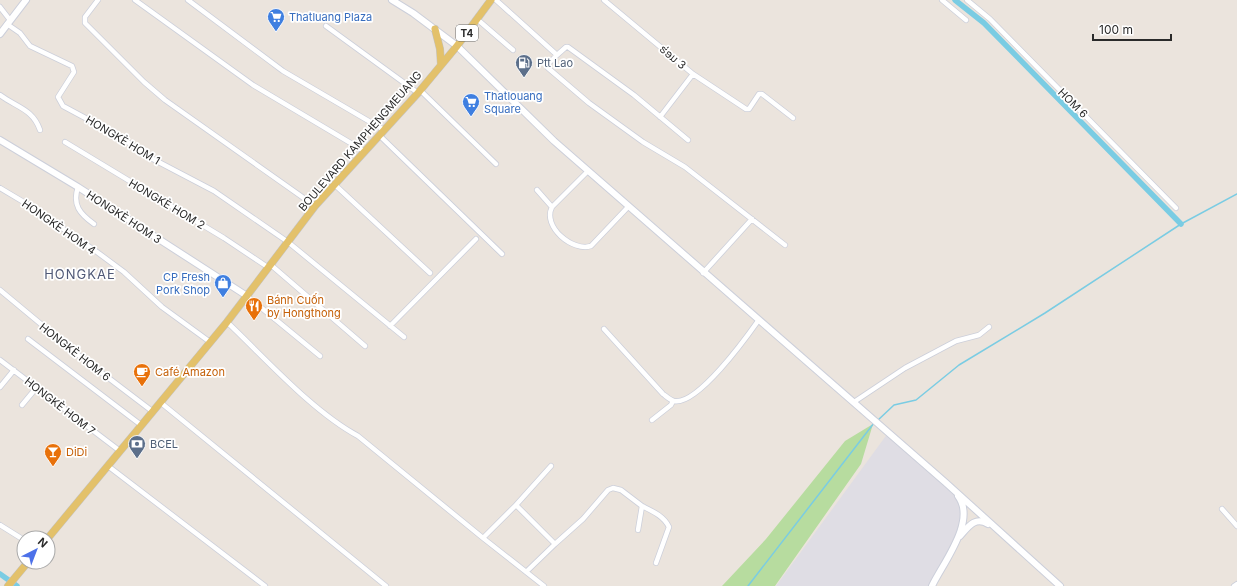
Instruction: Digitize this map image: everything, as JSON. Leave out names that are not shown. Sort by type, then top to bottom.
[{"type":"main road","points":[[0,34],[26,0]]},
{"type":"main road","points":[[392,0],[457,46],[554,141],[758,321],[854,402],[1060,586]]},
{"type":"main road","name":"BOULEVARD KAMPHENGMEUANG","points":[[55,530],[140,425],[227,322],[315,206],[419,91],[457,46],[491,0]]},
{"type":"main road","points":[[435,29],[440,49],[441,65]]},
{"type":"main road","name":"HONGKÈ HOM 3","points":[[0,140],[78,187],[247,296]]},
{"type":"main road","points":[[932,586],[963,526],[963,508],[960,499],[944,482]]},
{"type":"main road","points":[[956,540],[970,525],[977,521],[986,522],[1000,532]]},
{"type":"main road","points":[[8,586],[21,570]]},
{"type":"street","points":[[98,0],[85,17],[85,23],[144,82],[165,100],[315,206]]},
{"type":"street","points":[[136,0],[253,85],[364,151]]},
{"type":"street","points":[[188,0],[283,71],[381,133],[502,254]]},
{"type":"street","points":[[496,0],[557,55]]},
{"type":"street","name":"ຮ່ອມ 3","points":[[604,0],[693,74],[746,109],[749,109],[759,94],[762,94],[793,118]]},
{"type":"street","points":[[942,0],[966,20]]},
{"type":"street","name":"HOM 6","points":[[967,0],[990,19],[1176,208]]},
{"type":"street","points":[[0,7],[9,22]]},
{"type":"street","points":[[477,19],[513,50]]},
{"type":"street","name":"HONGKÈ HOM 1","points":[[9,22],[30,46],[72,66],[74,72],[58,97],[63,106],[117,135],[151,158],[214,191],[288,242]]},
{"type":"street","points":[[326,26],[419,91],[496,164]]},
{"type":"street","points":[[688,140],[634,95],[568,47],[566,47],[547,65],[548,68],[583,98],[643,142],[685,167],[785,245]]},
{"type":"street","points":[[660,117],[693,74]]},
{"type":"street","points":[[0,95],[27,110],[37,122],[40,130]]},
{"type":"street","name":"HONGKÈ HOM 2","points":[[65,142],[270,266],[366,346]]},
{"type":"street","points":[[588,171],[552,207],[548,218],[553,228],[565,240],[585,247],[591,246],[628,207]]},
{"type":"street","points":[[334,184],[430,273]]},
{"type":"street","points":[[78,187],[75,197],[78,207],[83,216],[94,224]]},
{"type":"street","name":"HONGKÈ HOM 4","points":[[0,188],[27,204],[97,252],[124,272],[162,307],[210,342]]},
{"type":"street","points":[[537,190],[552,207]]},
{"type":"street","points":[[704,272],[752,219]]},
{"type":"street","points":[[390,326],[476,239]]},
{"type":"street","points":[[288,242],[404,337]]},
{"type":"street","name":"HONGKÈ HOM 6","points":[[0,290],[77,354],[152,411]]},
{"type":"street","points":[[247,296],[320,356]]},
{"type":"street","points":[[604,329],[663,394],[673,401],[697,392],[711,378],[758,321]]},
{"type":"street","points":[[227,322],[308,399],[339,426],[358,436],[544,586]]},
{"type":"street","points":[[854,402],[905,368],[956,341],[979,335],[989,327]]},
{"type":"street","points":[[28,338],[140,425]]},
{"type":"street","name":"HONGKÈ HOM 7","points":[[0,360],[120,451]]},
{"type":"street","points":[[0,386],[14,370]]},
{"type":"street","points":[[22,405],[37,387]]},
{"type":"street","points":[[652,420],[672,404],[673,401]]},
{"type":"street","points":[[160,402],[386,586]]},
{"type":"street","points":[[108,466],[265,586]]},
{"type":"street","points":[[483,538],[516,505],[551,466]]},
{"type":"street","points":[[526,572],[583,519],[608,490],[613,488],[621,490],[642,506],[658,514],[666,521],[669,527],[656,563]]},
{"type":"street","points":[[516,505],[555,544]]},
{"type":"street","points":[[638,530],[642,506]]},
{"type":"street","points":[[1222,509],[1237,526]]},
{"type":"street","points":[[0,525],[16,535]]},
{"type":"shaded area","points":[[888,433],[960,499],[964,517],[935,586],[776,586]]},
{"type":"green space","points":[[873,424],[861,464],[775,586],[722,586],[766,539],[845,441]]},
{"type":"waterway","points":[[955,0],[984,23],[1181,224]]},
{"type":"waterway","points":[[877,421],[894,405],[916,400],[959,365],[1045,313],[1181,224],[1237,194]]},
{"type":"waterway","points":[[748,586],[874,423]]},
{"type":"waterway","points":[[0,574],[17,586]]},
{"type":"place","name":"Thatluang Plaza","points":[[276,32]]},
{"type":"place","name":"Ptt Lao","points":[[524,78]]},
{"type":"place","name":"Thatlouang Square","points":[[471,117]]},
{"type":"place","name":"CP Fresh Pork Shop","points":[[223,298]]},
{"type":"place","name":"Bánh Cuốn by Hongthong","points":[[254,321]]},
{"type":"place","name":"Café Amazon","points":[[142,387]]},
{"type":"place","name":"BCEL","points":[[137,459]]},
{"type":"place","name":"DiDi","points":[[53,467]]},
{"type":"district","name":"HONGKAE","points":[[80,274]]}]
